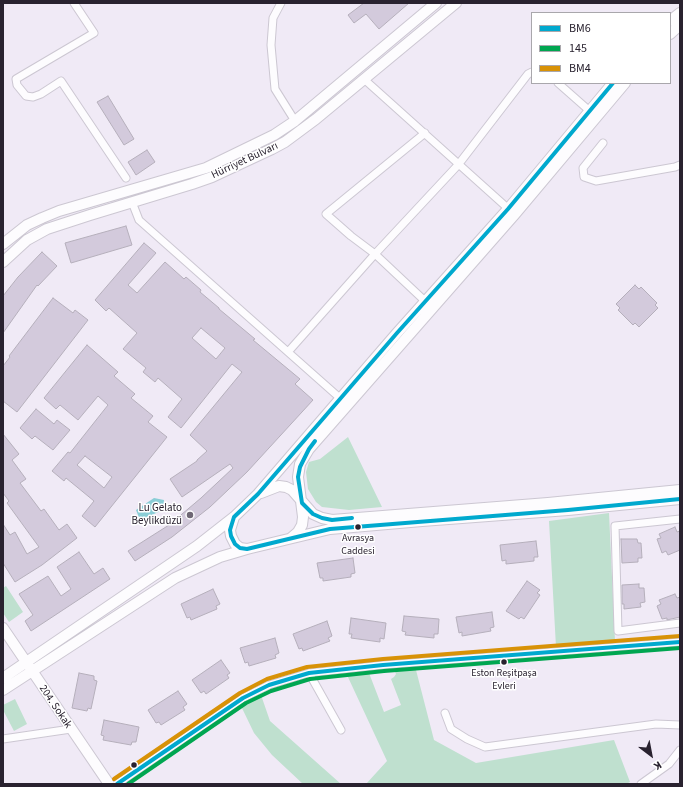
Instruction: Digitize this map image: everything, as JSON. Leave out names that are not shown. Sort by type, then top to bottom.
[{"type":"street","points":[[74,3],[94,32],[16,79],[17,85],[26,96],[33,97],[42,94],[61,81],[126,178]]},
{"type":"street","points":[[281,3],[272,18],[271,38],[275,89],[296,120]]},
{"type":"street","name":"Hürriyet Bulvarı","points":[[3,244],[27,225],[64,209],[206,168],[259,143],[296,120],[436,3]]},
{"type":"street","name":"Hürriyet Bulvarı","points":[[3,262],[27,240],[47,229],[212,177],[272,150],[306,127],[365,80],[456,3]]},
{"type":"street","points":[[671,20],[680,12]]},
{"type":"street","points":[[671,33],[680,25]]},
{"type":"street","points":[[288,352],[375,254],[458,165],[528,74],[531,72]]},
{"type":"street","points":[[365,80],[512,212]]},
{"type":"street","points":[[559,84],[593,114]]},
{"type":"street","points":[[593,114],[612,84]]},
{"type":"street","points":[[291,538],[298,532],[304,517],[298,477],[300,464],[309,449],[512,212],[593,114],[624,84]]},
{"type":"street","points":[[425,133],[326,214],[351,236],[375,254],[426,302]]},
{"type":"street","points":[[603,143],[583,168],[584,177],[596,181],[680,165]]},
{"type":"street","points":[[132,202],[139,220],[341,399]]},
{"type":"street","points":[[3,678],[170,565],[234,517],[258,494],[426,302],[512,212]]},
{"type":"street","points":[[258,494],[279,486],[286,487],[292,490],[313,514],[332,520],[548,503],[680,490]]},
{"type":"street","points":[[3,690],[174,578],[220,557],[247,549],[330,529],[568,510],[680,499]]},
{"type":"street","points":[[234,517],[230,530],[231,536],[235,544],[240,548],[247,549]]},
{"type":"street","points":[[680,519],[615,526],[618,631],[680,623]]},
{"type":"street","name":"204. Sokak","points":[[3,628],[109,784]]},
{"type":"street","points":[[116,784],[243,698],[268,685],[309,673],[382,665],[680,642]]},
{"type":"street","points":[[309,673],[341,730]]},
{"type":"street","points":[[445,713],[451,728],[467,739],[485,747],[656,724],[680,725]]},
{"type":"street","points":[[3,739],[71,729]]},
{"type":"street","points":[[641,784],[669,764],[680,750]]},
{"type":"green space","points":[[348,437],[382,507],[349,510],[322,507],[316,502],[308,489],[306,472],[309,462],[320,459]]},
{"type":"green space","points":[[609,513],[615,641],[556,647],[549,521]]},
{"type":"green space","points":[[6,586],[23,612],[9,622],[3,613],[3,588]]},
{"type":"green space","points":[[394,669],[416,670],[434,740],[476,763],[614,740],[630,782],[626,784],[366,784],[387,761],[347,675],[369,673],[384,712],[401,705],[391,679],[396,674]]},
{"type":"green space","points":[[261,695],[270,721],[341,784],[303,784],[272,755],[254,733],[241,706]]},
{"type":"green space","points":[[15,699],[27,724],[14,731],[3,710],[3,705]]},
{"type":"water","points":[[154,498],[164,500],[163,510],[140,520],[136,510]]},
{"type":"building","points":[[364,3],[409,3],[379,29],[366,14],[354,23],[348,15]]},
{"type":"building","points":[[108,96],[134,139],[124,145],[97,102]]},
{"type":"building","points":[[147,150],[155,162],[136,175],[128,162]]},
{"type":"building","points":[[126,226],[132,245],[71,263],[65,243]]},
{"type":"building","points":[[144,243],[156,253],[128,285],[137,293],[165,262],[184,279],[186,277],[201,290],[200,292],[255,339],[253,340],[300,379],[295,384],[313,400],[247,472],[210,507],[172,537],[135,561],[128,551],[169,525],[233,468],[230,464],[182,497],[170,479],[197,461],[207,451],[190,435],[242,372],[232,364],[181,428],[168,417],[182,399],[158,378],[155,382],[143,372],[146,368],[123,349],[137,333],[109,308],[106,311],[95,300]],"holes":[[[201,328],[225,348],[216,359],[192,338]]]},
{"type":"building","points":[[42,252],[57,266],[38,286],[37,285],[3,333],[3,296],[18,277]]},
{"type":"building","points":[[635,285],[639,289],[641,287],[657,303],[655,305],[658,308],[639,327],[635,323],[633,325],[618,310],[620,308],[616,304]]},
{"type":"building","points":[[53,298],[73,313],[75,310],[88,320],[17,412],[3,401],[3,366]]},
{"type":"building","points":[[87,345],[118,372],[114,376],[135,394],[131,398],[153,416],[148,422],[167,437],[95,527],[82,516],[94,501],[66,478],[64,481],[52,471],[68,452],[70,453],[108,405],[98,396],[78,420],[60,405],[56,409],[44,398]],"holes":[[[85,456],[112,477],[104,488],[77,465]]]},
{"type":"building","points":[[36,409],[54,424],[57,420],[70,430],[53,450],[35,436],[32,439],[20,428]]},
{"type":"building","points":[[3,434],[19,454],[12,460],[26,479],[20,483],[41,511],[44,509],[59,530],[67,524],[77,538],[42,565],[15,582],[3,563],[3,524],[10,535],[15,532],[27,554],[39,547],[7,503],[9,501],[3,493]]},
{"type":"building","points":[[675,527],[677,532],[680,531],[680,550],[668,555],[666,551],[662,553],[657,539],[661,538],[659,534]]},
{"type":"building","points":[[621,539],[637,539],[638,543],[641,543],[642,558],[638,558],[638,562],[622,563]]},
{"type":"building","points":[[536,541],[538,557],[534,557],[534,561],[506,564],[506,560],[502,561],[500,545]]},
{"type":"building","points":[[79,552],[94,574],[103,568],[110,579],[31,631],[25,621],[33,615],[19,594],[48,576],[61,596],[71,589],[57,567]]},
{"type":"building","points":[[353,558],[355,573],[351,574],[351,577],[323,581],[323,578],[320,578],[317,563]]},
{"type":"building","points":[[527,581],[540,590],[537,593],[540,595],[524,619],[521,617],[519,619],[506,611]]},
{"type":"building","points":[[639,584],[639,588],[644,588],[645,602],[640,603],[641,607],[624,609],[624,604],[622,604],[622,585]]},
{"type":"building","points":[[213,589],[220,604],[216,606],[217,609],[191,620],[190,617],[187,618],[181,604]]},
{"type":"building","points":[[675,594],[677,598],[680,597],[680,617],[667,620],[667,618],[662,619],[657,606],[661,604],[659,600]]},
{"type":"building","points":[[492,612],[494,627],[490,628],[491,631],[462,636],[462,632],[459,633],[456,617]]},
{"type":"building","points":[[404,616],[439,619],[438,634],[434,634],[434,638],[405,635],[406,632],[402,631]]},
{"type":"building","points":[[351,618],[386,623],[384,639],[380,638],[380,642],[351,638],[352,634],[349,634]]},
{"type":"building","points":[[327,621],[332,636],[328,638],[330,641],[303,651],[302,648],[299,649],[293,634]]},
{"type":"building","points":[[275,638],[279,653],[275,655],[276,658],[249,666],[248,662],[245,663],[240,648]]},
{"type":"building","points":[[221,660],[230,673],[227,675],[229,678],[206,694],[204,691],[201,693],[192,680]]},
{"type":"building","points":[[79,673],[94,676],[94,680],[97,681],[91,709],[88,708],[87,711],[72,708]]},
{"type":"building","points":[[178,691],[187,704],[183,707],[185,710],[161,725],[159,722],[156,723],[148,710]]},
{"type":"building","points":[[104,720],[139,727],[136,742],[132,742],[131,745],[103,740],[104,736],[101,735]]},
{"type":"transit line","name":"BM6","points":[[612,84],[508,209],[397,333],[258,494],[234,517],[230,530],[235,544],[240,548],[247,549],[330,529],[568,510],[680,499]]},
{"type":"transit line","name":"BM6","points":[[315,441],[300,467],[298,477],[302,503],[313,514],[322,518],[332,520],[352,518]]},
{"type":"transit line","name":"BM4","points":[[114,779],[240,693],[267,679],[307,667],[383,659],[680,636]]},
{"type":"transit line","name":"BM6","points":[[117,784],[243,698],[269,685],[309,673],[383,665],[680,642]]},
{"type":"transit line","name":"145","points":[[128,784],[246,703],[271,691],[310,679],[384,671],[680,648]]},
{"type":"place","name":"Lu Gelato Beylikdüzü","points":[[190,515]]},
{"type":"place","name":"Avrasya Caddesi","points":[[358,527]]},
{"type":"place","name":"Eston Reşitpaşa Evleri","points":[[504,662]]}]
